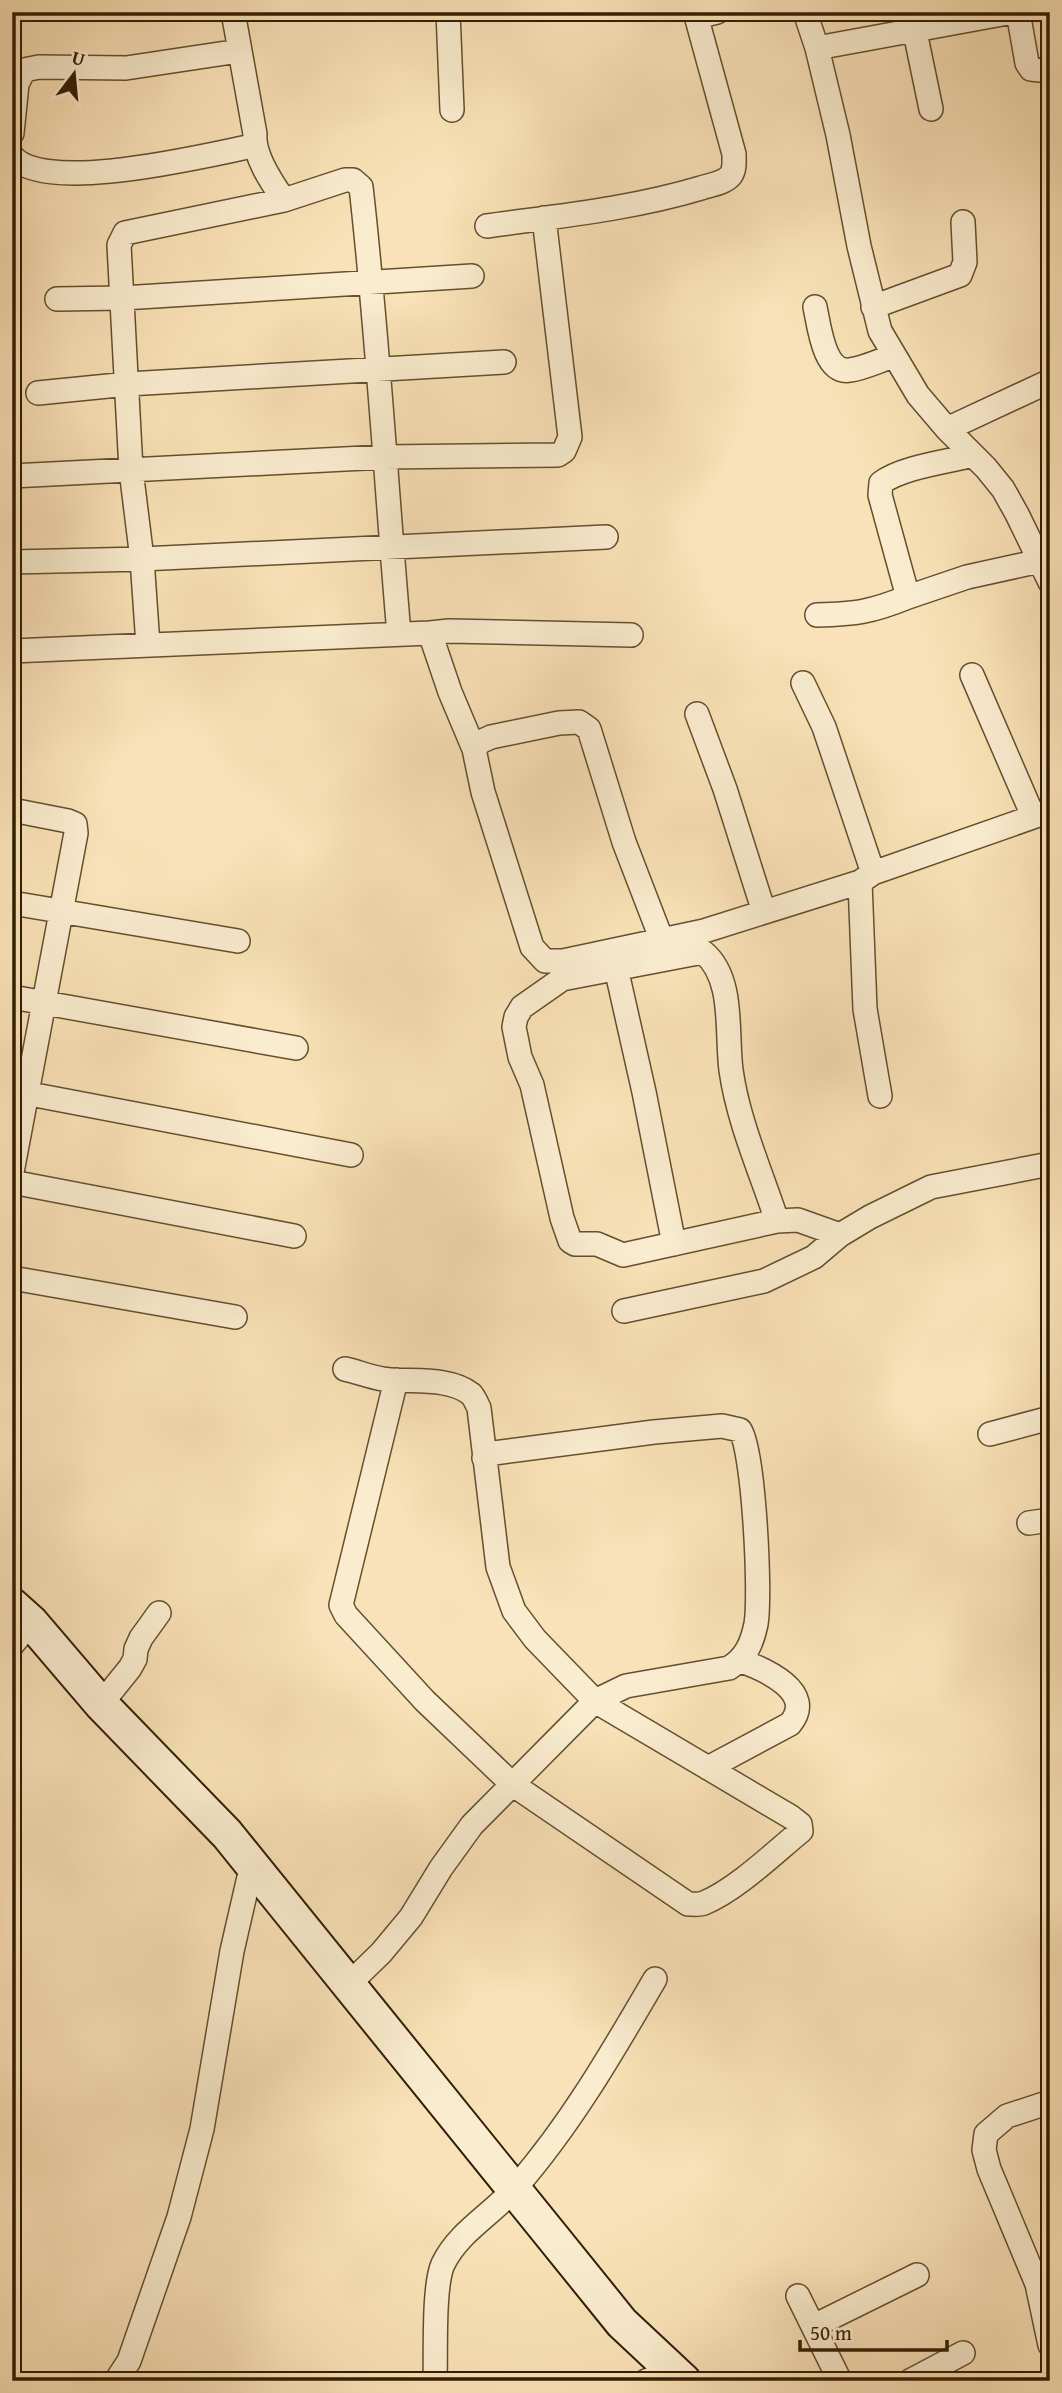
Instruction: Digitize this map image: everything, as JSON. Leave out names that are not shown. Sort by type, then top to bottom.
[{"type":"street","points":[[233,12],[255,134],[254,143],[284,200]]},
{"type":"street","points":[[448,12],[452,110]]},
{"type":"street","points":[[805,12],[817,48],[838,135],[880,331],[918,394],[1003,489],[1050,582]]},
{"type":"street","points":[[817,48],[1013,12]]},
{"type":"street","points":[[1018,12],[1027,63],[1031,69],[1050,71]]},
{"type":"street","points":[[487,226],[627,207],[678,195],[730,176],[734,154],[703,14]]},
{"type":"street","points":[[915,32],[931,109]]},
{"type":"street","points":[[12,134],[18,85],[24,70],[38,66],[126,68],[239,51]]},
{"type":"street","points":[[14,165],[74,174],[117,172],[248,147],[254,143]]},
{"type":"street","points":[[148,645],[142,559],[131,470],[124,298],[119,245],[125,233],[284,200],[345,180],[353,180],[361,187],[379,369],[399,634]]},
{"type":"street","points":[[12,476],[384,457],[558,455],[564,451],[570,437],[544,218]]},
{"type":"street","points":[[873,307],[960,275],[965,262],[963,222]]},
{"type":"street","points":[[57,299],[124,298],[472,276]]},
{"type":"street","points":[[816,307],[827,354],[840,370],[848,371],[894,356]]},
{"type":"street","points":[[38,393],[128,384],[504,362]]},
{"type":"street","points":[[947,429],[1050,381]]},
{"type":"street","points":[[908,597],[880,495],[881,482],[909,471],[973,455]]},
{"type":"street","points":[[12,562],[142,559],[606,537]]},
{"type":"street","points":[[817,615],[860,614],[967,577],[1040,561]]},
{"type":"street","points":[[12,651],[449,631],[631,635]]},
{"type":"street","points":[[430,633],[474,750],[483,792],[533,947],[545,961],[563,961],[661,938],[704,931],[866,878],[1042,813],[972,675]]},
{"type":"street","points":[[803,683],[824,727],[866,878],[865,1009],[880,1096]]},
{"type":"street","points":[[697,714],[725,789],[764,912]]},
{"type":"street","points":[[474,750],[480,742],[491,737],[559,723],[579,722],[589,729],[624,842],[661,938]]},
{"type":"street","points":[[12,810],[75,824],[75,839],[44,1003],[20,1092],[12,1172]]},
{"type":"street","points":[[12,903],[238,940]]},
{"type":"street","points":[[777,1221],[743,1119],[731,1072],[726,999],[715,962],[703,952],[562,979],[522,1007],[514,1027],[520,1057],[532,1085],[562,1218],[570,1241],[575,1244],[597,1244],[623,1255],[777,1221],[798,1220],[840,1235]]},
{"type":"street","points":[[616,968],[674,1244]]},
{"type":"street","points":[[12,997],[296,1048]]},
{"type":"street","points":[[20,1092],[351,1155]]},
{"type":"street","points":[[624,1311],[764,1281],[814,1257],[840,1235],[870,1217],[931,1188],[1050,1164]]},
{"type":"street","points":[[12,1182],[294,1236]]},
{"type":"street","points":[[12,1278],[235,1317]]},
{"type":"street","points":[[345,1368],[383,1379],[440,1383],[457,1387],[472,1395],[479,1408],[498,1567],[514,1611],[535,1639],[594,1701],[800,1824],[801,1831],[739,1881],[702,1904],[688,1904],[512,1784],[357,1630],[341,1605],[396,1380]]},
{"type":"street","points":[[990,1434],[1050,1418]]},
{"type":"street","points":[[349,1983],[382,1953],[411,1917],[440,1868],[472,1825],[594,1701],[626,1686],[729,1668],[741,1661],[749,1648],[755,1627],[759,1579],[748,1461],[744,1436],[740,1430],[722,1426],[654,1432],[494,1453],[484,1458]]},
{"type":"street","points":[[101,1703],[130,1668],[141,1638],[159,1613]]},
{"type":"street","points":[[18,1624],[101,1703],[253,1864],[667,2377]]},
{"type":"street","points":[[708,1768],[790,1724],[797,1717],[799,1709],[796,1698],[785,1685],[765,1669],[741,1661]]},
{"type":"street","points":[[116,2381],[129,2361],[179,2217],[202,2129],[232,1951],[253,1864]]},
{"type":"street","points":[[435,2381],[441,2267],[453,2246],[515,2189],[559,2133],[605,2065],[655,1979]]},
{"type":"street","points":[[1050,2102],[1007,2116],[986,2134],[984,2150],[989,2169],[1037,2284],[1050,2345]]},
{"type":"street","points":[[814,2326],[917,2275]]},
{"type":"street","points":[[799,2296],[840,2381]]},
{"type":"street","points":[[910,2381],[963,2353]]}]
